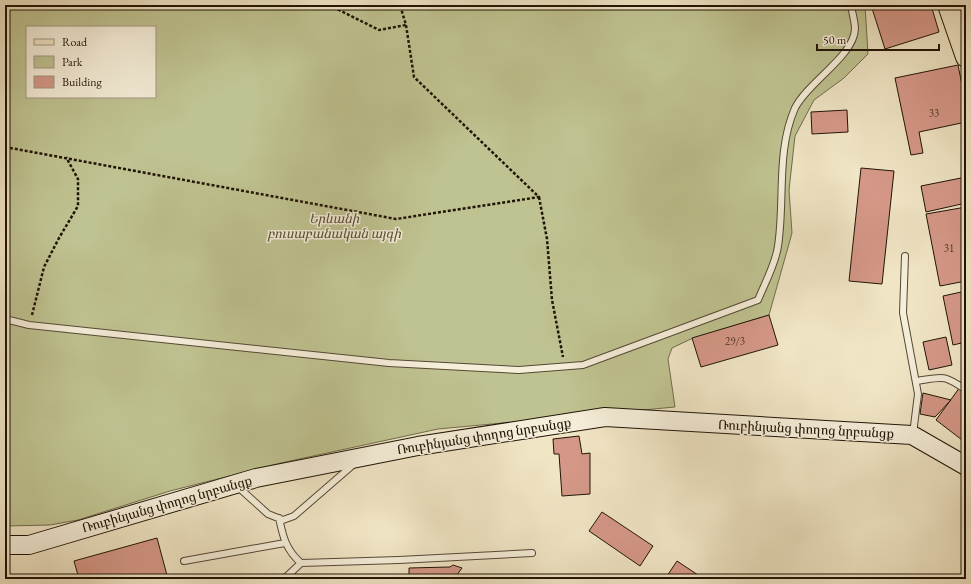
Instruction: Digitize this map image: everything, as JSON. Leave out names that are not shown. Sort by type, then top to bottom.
[{"type":"main road","points":[[948,5],[966,57]]},
{"type":"street","name":"Ռուբինյանց փողոց նրբանցք","points":[[5,545],[29,545],[256,478],[418,446],[605,417],[912,435],[966,466]]},
{"type":"lane","points":[[5,319],[29,325],[389,363],[519,370],[583,365],[758,300],[778,248],[785,145],[795,108],[807,89],[846,51],[851,42],[855,30],[851,5]]},
{"type":"lane","points":[[905,256],[903,313],[917,381],[918,394],[912,435]]},
{"type":"lane","points":[[917,381],[941,377],[949,378],[966,390]]},
{"type":"lane","points":[[234,484],[268,514],[283,520],[294,516],[361,457]]},
{"type":"lane","points":[[279,518],[285,543],[292,555],[301,563]]},
{"type":"lane","points":[[184,561],[285,543]]},
{"type":"lane","points":[[284,579],[301,563],[399,560],[532,553]]},
{"type":"path","points":[[329,5],[379,30],[406,25]]},
{"type":"path","points":[[400,5],[406,25],[414,77],[539,197],[547,239],[552,300],[565,367]]},
{"type":"path","points":[[5,147],[66,157],[396,219],[539,197]]},
{"type":"path","points":[[29,325],[44,267],[78,206],[78,179],[66,157]]},
{"type":"green space","name":"Երևանի բուսաբանական այգի","points":[[5,5],[865,5],[868,54],[844,78],[814,100],[795,136],[789,190],[792,233],[769,315],[693,338],[672,348],[668,359],[675,407],[438,429],[281,463],[170,491],[78,520],[50,525],[5,526]]},
{"type":"building","points":[[871,5],[931,5],[939,32],[885,49]]},
{"type":"building","points":[[958,65],[966,105],[966,122],[919,132],[923,153],[911,155],[895,78]]},
{"type":"building","points":[[847,110],[848,132],[812,134],[811,112]]},
{"type":"building","points":[[861,168],[894,171],[882,284],[849,281]]},
{"type":"building","points":[[966,177],[966,203],[926,212],[921,186]]},
{"type":"building","points":[[966,207],[966,281],[940,286],[926,214]]},
{"type":"building","points":[[966,291],[966,342],[953,345],[943,296]]},
{"type":"building","points":[[769,315],[778,345],[701,367],[692,338]]},
{"type":"building","points":[[946,337],[952,365],[929,370],[923,342]]},
{"type":"building","points":[[960,387],[966,392],[966,443],[936,420]]},
{"type":"building","points":[[923,393],[951,400],[935,417],[920,414]]},
{"type":"building","points":[[579,436],[582,454],[590,453],[590,494],[562,496],[559,454],[554,454],[553,439]]},
{"type":"building","points":[[602,512],[653,546],[640,566],[589,531]]},
{"type":"building","points":[[157,538],[168,579],[79,579],[74,561]]},
{"type":"building","points":[[677,561],[704,579],[665,579]]},
{"type":"building","points":[[453,565],[462,568],[454,579],[409,579],[409,568],[450,567]]},
{"type":"building","points":[[528,577],[543,579],[528,579]]}]
